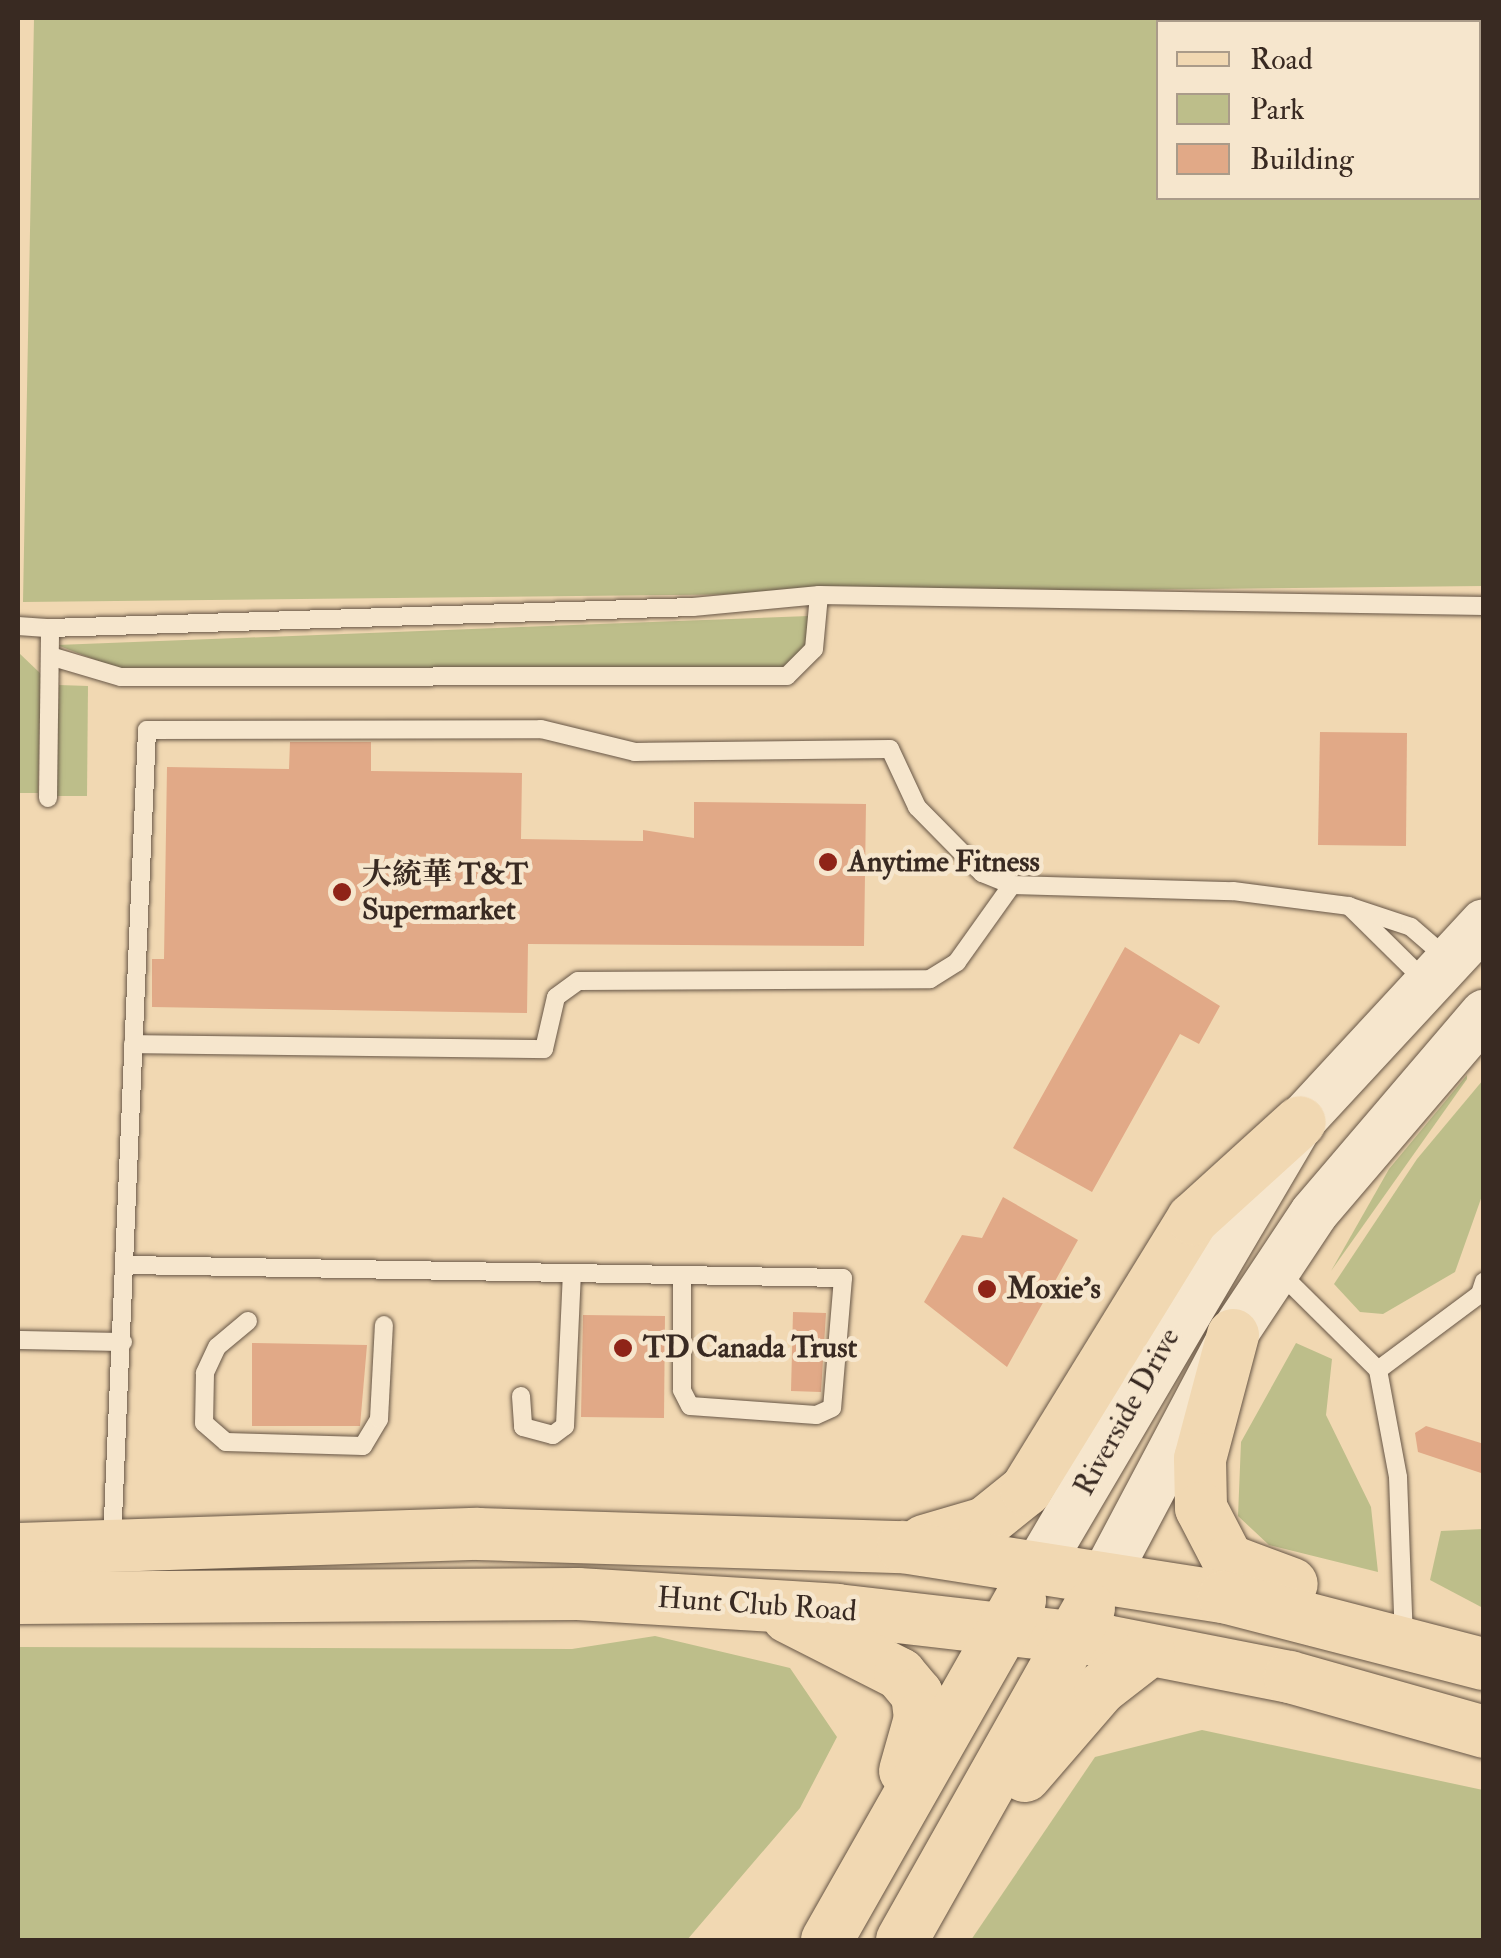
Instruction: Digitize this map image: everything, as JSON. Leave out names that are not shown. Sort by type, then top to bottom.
[{"type":"main road","name":"Riverside Drive","points":[[827,1940],[1040,1564],[1300,1122],[1484,923]]},
{"type":"main road","points":[[1438,971],[1481,1016]]},
{"type":"main road","name":"Riverside Drive","points":[[902,1940],[953,1861],[1233,1335],[1352,1162],[1481,1016]]},
{"type":"main road","points":[[903,1547],[985,1523],[1026,1490],[1193,1219],[1300,1122]]},
{"type":"main road","points":[[1233,1335],[1200,1458],[1214,1542],[1242,1567],[1353,1605],[1404,1640]]},
{"type":"main road","name":"Hunt Club Road","points":[[18,1598],[113,1572],[478,1534],[903,1547],[1106,1575],[1404,1640],[1484,1664]]},
{"type":"main road","name":"Hunt Club Road","points":[[18,1549],[113,1572],[760,1603],[1005,1626],[1290,1677],[1484,1732]]},
{"type":"main road","points":[[760,1603],[866,1654],[917,1694],[910,1757],[875,1850]]},
{"type":"main road","points":[[953,1861],[1086,1704],[1150,1650]]},
{"type":"lane","points":[[50,656],[122,677],[787,676],[814,650],[818,594]]},
{"type":"lane","points":[[18,626],[693,607],[818,594],[1484,606]]},
{"type":"lane","points":[[48,798],[50,628]]},
{"type":"lane","points":[[113,1572],[147,730],[541,729],[635,752],[890,749],[917,806],[982,873],[1012,884],[1233,891],[1348,906],[1411,927],[1438,971]]},
{"type":"lane","points":[[133,1044],[544,1049],[556,997],[578,981],[930,980],[957,962],[1012,884]]},
{"type":"lane","points":[[1348,906],[1438,971]]},
{"type":"lane","points":[[128,1264],[844,1278],[838,1396],[816,1416],[690,1406],[682,1390],[682,1275]]},
{"type":"lane","points":[[1276,1269],[1378,1370],[1398,1477],[1404,1640]]},
{"type":"lane","points":[[521,1396],[524,1427],[553,1435],[565,1426],[572,1273]]},
{"type":"lane","points":[[1378,1370],[1480,1294],[1484,1282]]},
{"type":"lane","points":[[248,1321],[217,1347],[205,1373],[204,1422],[226,1442],[363,1446],[379,1419],[384,1325]]},
{"type":"lane","points":[[18,1340],[123,1342]]},
{"type":"green space","points":[[34,18],[1483,18],[1483,586],[23,602]]},
{"type":"green space","points":[[809,616],[806,643],[788,667],[127,672],[57,645]]},
{"type":"green space","points":[[18,652],[41,674],[38,793],[18,793]]},
{"type":"green space","points":[[59,685],[88,686],[87,796],[56,796]]},
{"type":"green space","points":[[1467,1075],[1467,1079],[1331,1271],[1389,1169]]},
{"type":"green space","points":[[1483,1080],[1483,1193],[1455,1272],[1383,1314],[1360,1312],[1334,1284],[1417,1159]]},
{"type":"green space","points":[[1296,1343],[1332,1359],[1326,1415],[1371,1507],[1378,1572],[1269,1545],[1238,1516],[1241,1442]]},
{"type":"green space","points":[[1484,1529],[1483,1608],[1430,1580],[1441,1531]]},
{"type":"green space","points":[[655,1636],[790,1668],[837,1737],[800,1808],[687,1940],[18,1940],[18,1647],[572,1649]]},
{"type":"green space","points":[[1202,1730],[1483,1790],[1483,1940],[971,1940],[1095,1757]]},
{"type":"building","points":[[1320,732],[1407,733],[1406,846],[1318,845]]},
{"type":"building","name":"大統華 T&T Supermarket","points":[[290,742],[371,742],[371,771],[522,773],[521,839],[643,841],[643,830],[694,838],[694,802],[866,804],[864,946],[528,944],[527,1013],[152,1007],[152,959],[164,959],[167,767],[289,769]]},
{"type":"building","points":[[1125,947],[1220,1006],[1199,1044],[1180,1034],[1092,1192],[1013,1148]]},
{"type":"building","name":"Moxie's","points":[[1003,1197],[1078,1240],[1007,1367],[924,1302],[962,1235],[982,1238]]},
{"type":"building","points":[[793,1312],[826,1313],[821,1392],[791,1391]]},
{"type":"building","name":"TD Canada Trust","points":[[583,1315],[665,1316],[664,1418],[581,1417]]},
{"type":"building","points":[[252,1343],[367,1345],[360,1426],[252,1426]]},
{"type":"building","points":[[1426,1426],[1484,1444],[1484,1474],[1418,1452],[1415,1433]]},
{"type":"place","name":"Anytime Fitness","points":[[828,862]]},
{"type":"place","name":"大統華 T&T Supermarket","points":[[342,892]]},
{"type":"place","name":"Moxie's","points":[[987,1289]]},
{"type":"place","name":"TD Canada Trust","points":[[623,1348]]}]
